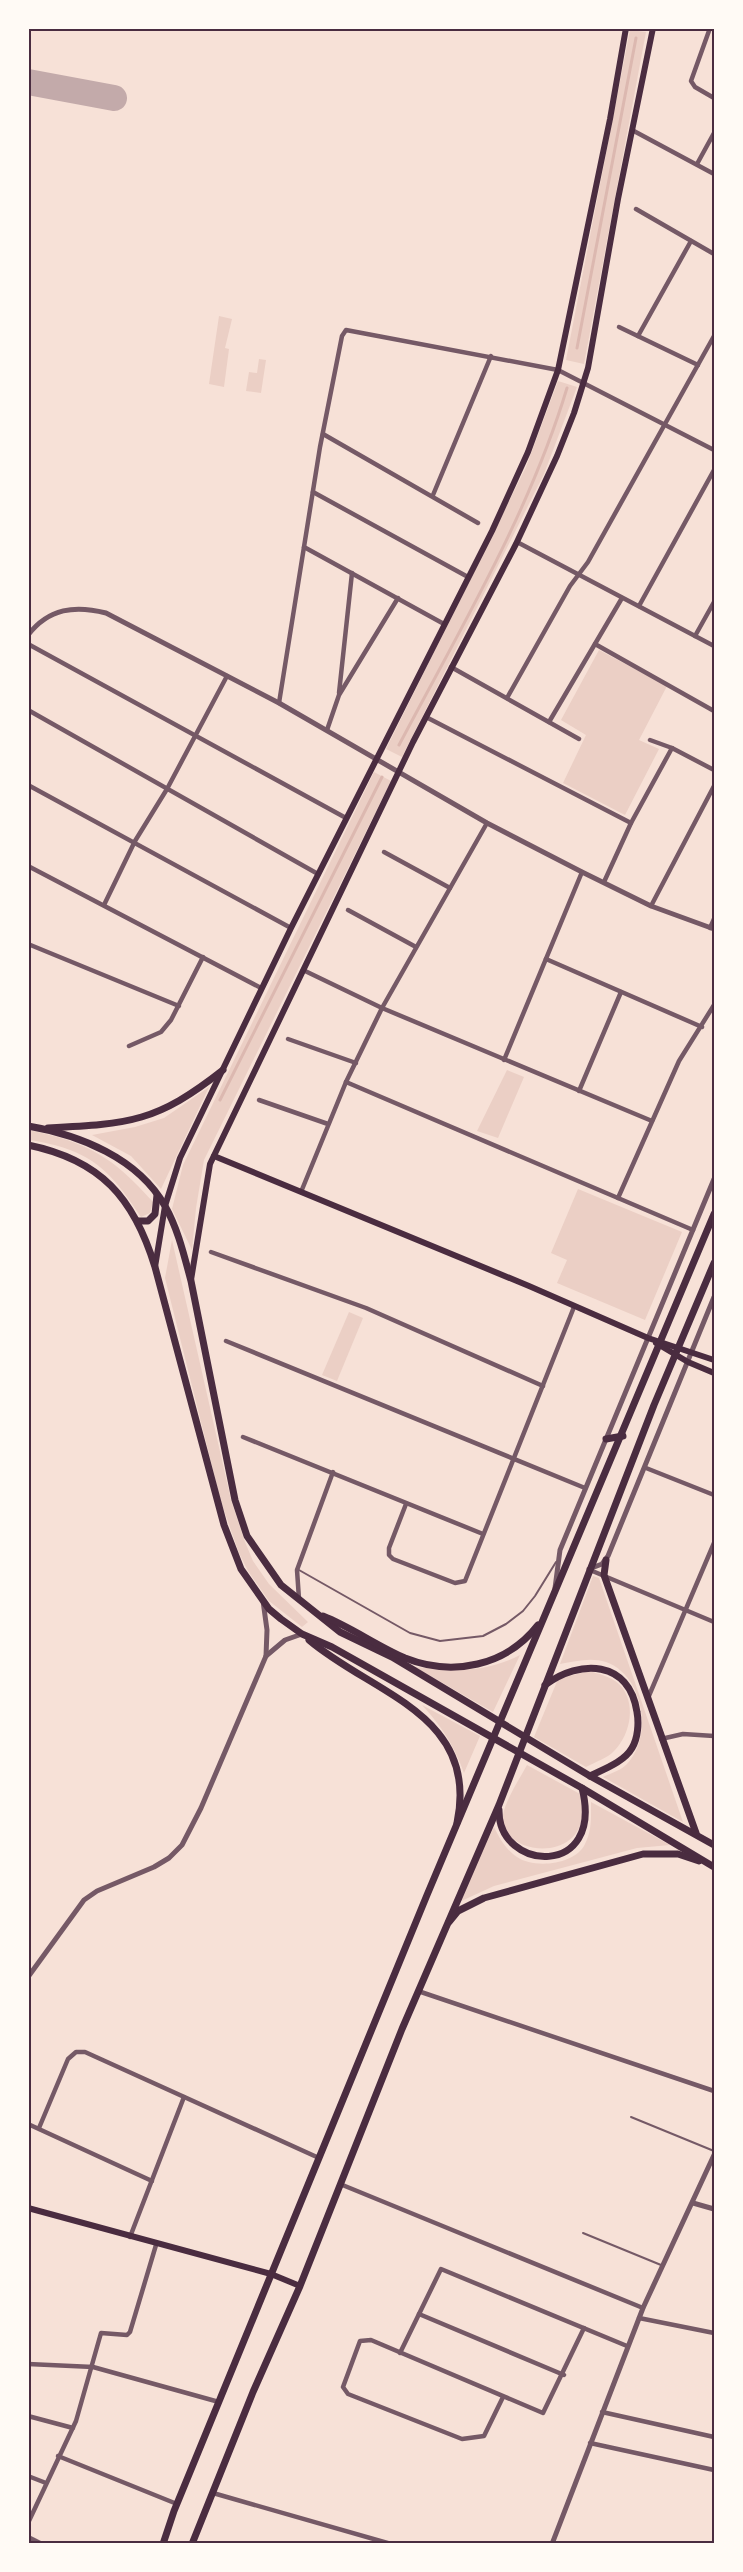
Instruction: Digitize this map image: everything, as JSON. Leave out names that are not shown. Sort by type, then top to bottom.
[{"type":"main road","points":[[155,1267],[165,1206],[174,1172],[261,988],[468,577],[528,452],[558,369],[610,119],[626,28]]},
{"type":"main road","points":[[191,1281],[205,1186],[214,1155],[399,772],[517,542],[557,456],[584,381],[652,28]]},
{"type":"main road","points":[[42,1128],[110,1124],[154,1115],[189,1096],[223,1070]]},
{"type":"main road","points":[[28,1126],[71,1136],[113,1155],[130,1167],[165,1206],[183,1251],[191,1281],[218,1426],[235,1500],[247,1536],[281,1586],[340,1632],[392,1658],[590,1776],[714,1845]]},
{"type":"main road","points":[[28,1144],[70,1157],[96,1171],[120,1195],[138,1221],[155,1267],[224,1525],[241,1569],[262,1600],[281,1619],[327,1656],[410,1704],[430,1721],[443,1737],[457,1774],[459,1815],[454,1837]]},
{"type":"main road","points":[[214,1155],[529,1286],[677,1351],[688,1362],[714,1373]]},
{"type":"main road","points":[[138,1221],[148,1221],[155,1214],[156,1194]]},
{"type":"main road","points":[[163,2544],[177,2504],[423,1906],[454,1837],[555,1589],[623,1436],[714,1214]]},
{"type":"main road","points":[[192,2544],[253,2392],[300,2286],[418,1991],[499,1805],[589,1569],[714,1263]]},
{"type":"main road","points":[[677,1351],[692,1351],[714,1360]]},
{"type":"main road","points":[[606,1439],[623,1436]]},
{"type":"main road","points":[[606,1560],[604,1575],[660,1739],[696,1833]]},
{"type":"main road","points":[[311,1611],[345,1624],[404,1657],[436,1666],[462,1667],[501,1657],[525,1641],[543,1618]]},
{"type":"main road","points":[[302,1634],[332,1647],[582,1788],[714,1867]]},
{"type":"main road","points":[[543,1687],[560,1674],[576,1668],[593,1667],[620,1677],[636,1702],[638,1719],[632,1748],[622,1758],[590,1776]]},
{"type":"main road","points":[[499,1805],[498,1822],[508,1839],[531,1855],[557,1856],[569,1850],[583,1832],[587,1807],[582,1788]]},
{"type":"main road","points":[[444,1929],[458,1911],[484,1898],[643,1854],[678,1854],[714,1867]]},
{"type":"main road","points":[[28,2208],[156,2245],[271,2274],[300,2286]]},
{"type":"street","points":[[710,28],[691,81],[692,84],[714,98]]},
{"type":"street","points":[[632,130],[714,174]]},
{"type":"street","points":[[697,164],[714,133]]},
{"type":"street","points":[[636,209],[714,254]]},
{"type":"street","points":[[638,336],[691,241]]},
{"type":"street","points":[[619,327],[698,365]]},
{"type":"street","points":[[279,704],[323,434],[346,330],[558,369],[666,423],[714,450]]},
{"type":"street","points":[[507,698],[714,336]]},
{"type":"street","points":[[433,495],[491,356]]},
{"type":"street","points":[[323,434],[433,495],[478,523]]},
{"type":"street","points":[[639,606],[714,470]]},
{"type":"street","points":[[313,492],[468,577]]},
{"type":"street","points":[[517,542],[714,646]]},
{"type":"street","points":[[304,547],[444,624]]},
{"type":"street","points":[[339,695],[352,573]]},
{"type":"street","points":[[327,730],[339,695],[398,598]]},
{"type":"street","points":[[549,722],[622,598]]},
{"type":"street","points":[[695,636],[714,602]]},
{"type":"street","points":[[28,634],[36,625],[56,611],[80,608],[106,613],[327,730],[487,823],[582,872],[651,906],[712,929],[714,919]]},
{"type":"street","points":[[595,644],[714,711]]},
{"type":"street","points":[[28,645],[346,818]]},
{"type":"street","points":[[451,667],[579,739]]},
{"type":"street","points":[[104,905],[135,842],[167,789],[227,676]]},
{"type":"street","points":[[28,710],[318,874]]},
{"type":"street","points":[[426,717],[631,823]]},
{"type":"street","points":[[650,740],[672,748],[714,770]]},
{"type":"street","points":[[604,882],[631,823],[672,748]]},
{"type":"street","points":[[28,784],[291,928]]},
{"type":"street","points":[[651,906],[714,786]]},
{"type":"street","points":[[301,1192],[346,1082],[382,1008],[487,823]]},
{"type":"street","points":[[384,852],[450,888]]},
{"type":"street","points":[[28,866],[261,988]]},
{"type":"street","points":[[504,1060],[582,872]]},
{"type":"street","points":[[348,910],[416,947]]},
{"type":"street","points":[[28,944],[179,1006]]},
{"type":"street","points":[[129,1046],[161,1032],[179,1006],[202,957]]},
{"type":"street","points":[[546,959],[702,1027]]},
{"type":"street","points":[[303,970],[382,1008],[652,1121]]},
{"type":"street","points":[[579,1091],[621,992]]},
{"type":"street","points":[[618,1198],[686,1047],[702,1027],[714,1005]]},
{"type":"street","points":[[288,1040],[356,1063]]},
{"type":"street","points":[[346,1082],[693,1230]]},
{"type":"street","points":[[259,1100],[328,1124]]},
{"type":"street","points":[[555,1589],[556,1562],[714,1179]]},
{"type":"street","points":[[211,1252],[366,1308],[543,1386]]},
{"type":"street","points":[[589,1569],[606,1560],[646,1468],[714,1297]]},
{"type":"street","points":[[406,1504],[389,1548],[389,1555],[455,1583],[465,1581],[574,1307]]},
{"type":"street","points":[[226,1341],[585,1488]]},
{"type":"street","points":[[243,1437],[483,1534]]},
{"type":"street","points":[[646,1468],[714,1496]]},
{"type":"street","points":[[299,1601],[297,1570],[333,1472]]},
{"type":"street","points":[[647,1701],[714,1543]]},
{"type":"street","points":[[589,1569],[714,1622]]},
{"type":"street","points":[[28,1977],[84,1900],[97,1891],[161,1863],[182,1845],[201,1808],[266,1656],[267,1630],[262,1600]]},
{"type":"street","points":[[266,1656],[285,1640],[302,1634]]},
{"type":"street","points":[[660,1739],[683,1734],[714,1736]]},
{"type":"street","points":[[418,1991],[714,2091]]},
{"type":"street","points":[[39,2128],[68,2059],[76,2052],[85,2052],[319,2158]]},
{"type":"street","points":[[130,2237],[184,2097]]},
{"type":"street","points":[[28,2124],[152,2181]]},
{"type":"street","points":[[552,2544],[627,2346],[714,2153]]},
{"type":"street","points":[[340,2184],[643,2308]]},
{"type":"street","points":[[693,2203],[714,2209]]},
{"type":"street","points":[[28,2523],[73,2428],[93,2367],[101,2333],[127,2335],[130,2332],[156,2245]]},
{"type":"street","points":[[400,2353],[441,2269],[627,2346]]},
{"type":"street","points":[[419,2314],[564,2375]]},
{"type":"street","points":[[639,2318],[714,2333]]},
{"type":"street","points":[[503,2397],[484,2436],[462,2439],[439,2432],[348,2394],[343,2387],[360,2342],[370,2340],[543,2413],[564,2375],[584,2328]]},
{"type":"street","points":[[28,2364],[93,2367],[220,2403]]},
{"type":"street","points":[[602,2412],[714,2438]]},
{"type":"street","points":[[28,2416],[73,2428]]},
{"type":"street","points":[[590,2443],[714,2470]]},
{"type":"street","points":[[58,2456],[177,2504]]},
{"type":"street","points":[[28,2476],[46,2482]]},
{"type":"street","points":[[213,2493],[391,2544]]},
{"type":"street","points":[[28,2537],[42,2544]]},
{"type":"lane","points":[[297,1570],[410,1633],[440,1641],[483,1636],[506,1624],[523,1611],[556,1562]]},
{"type":"lane","points":[[631,2117],[714,2153]]},
{"type":"lane","points":[[583,2233],[663,2266]]},
{"type":"shaded area","points":[[630,30],[646,32],[584,364],[566,360]]},
{"type":"shaded area","points":[[219,316],[232,319],[225,348],[229,349],[224,387],[209,384]]},
{"type":"shaded area","points":[[259,359],[266,360],[261,393],[246,391],[249,372],[257,373]]},
{"type":"shaded area","points":[[558,381],[577,387],[544,474],[402,757],[386,749],[526,467]]},
{"type":"shaded area","points":[[599,650],[667,686],[639,740],[659,749],[625,815],[563,783],[586,735],[561,720]]},
{"type":"shaded area","points":[[374,772],[391,781],[204,1160],[192,1250],[172,1209],[183,1165]]},
{"type":"shaded area","points":[[507,1070],[524,1077],[498,1138],[477,1131]]},
{"type":"shaded area","points":[[209,1087],[161,1189],[131,1156],[92,1135],[135,1127],[164,1118]]},
{"type":"shaded area","points":[[28,1130],[83,1146],[112,1163],[139,1186],[153,1202],[150,1213],[141,1217],[107,1173],[96,1164],[67,1149],[29,1140]]},
{"type":"shaded area","points":[[578,1189],[682,1232],[645,1320],[557,1283],[567,1260],[551,1253]]},
{"type":"shaded area","points":[[172,1240],[231,1500],[245,1542],[253,1561],[269,1584],[308,1622],[302,1627],[269,1601],[248,1571],[239,1553],[221,1502],[165,1278]]},
{"type":"shaded area","points":[[349,1312],[363,1318],[337,1381],[322,1375]]},
{"type":"shaded area","points":[[593,1576],[599,1578],[683,1822],[603,1777],[627,1764],[640,1738],[642,1722],[640,1707],[629,1679],[619,1669],[606,1662],[583,1660],[560,1664]]},
{"type":"shaded area","points":[[520,1655],[493,1712],[415,1667],[481,1668]]},
{"type":"shaded area","points":[[589,1671],[608,1677],[619,1684],[628,1700],[630,1718],[624,1736],[614,1751],[586,1767],[534,1737],[558,1679]]},
{"type":"shaded area","points":[[422,1705],[480,1736],[464,1773],[447,1737]]},
{"type":"shaded area","points":[[527,1765],[580,1794],[582,1818],[575,1835],[562,1845],[546,1848],[529,1847],[515,1840],[505,1829],[504,1809]]},
{"type":"shaded area","points":[[591,1802],[670,1845],[637,1848],[494,1886],[457,1903],[494,1827],[506,1848],[524,1861],[543,1864],[564,1861],[573,1857],[585,1844],[590,1829]]},
{"type":"waterway","points":[[577,348],[636,38]]},
{"type":"waterway","points":[[399,745],[513,526],[533,481],[567,388]]},
{"type":"waterway","points":[[220,1100],[382,777]]},
{"type":"taxiway","points":[[28,82],[114,98]]}]
